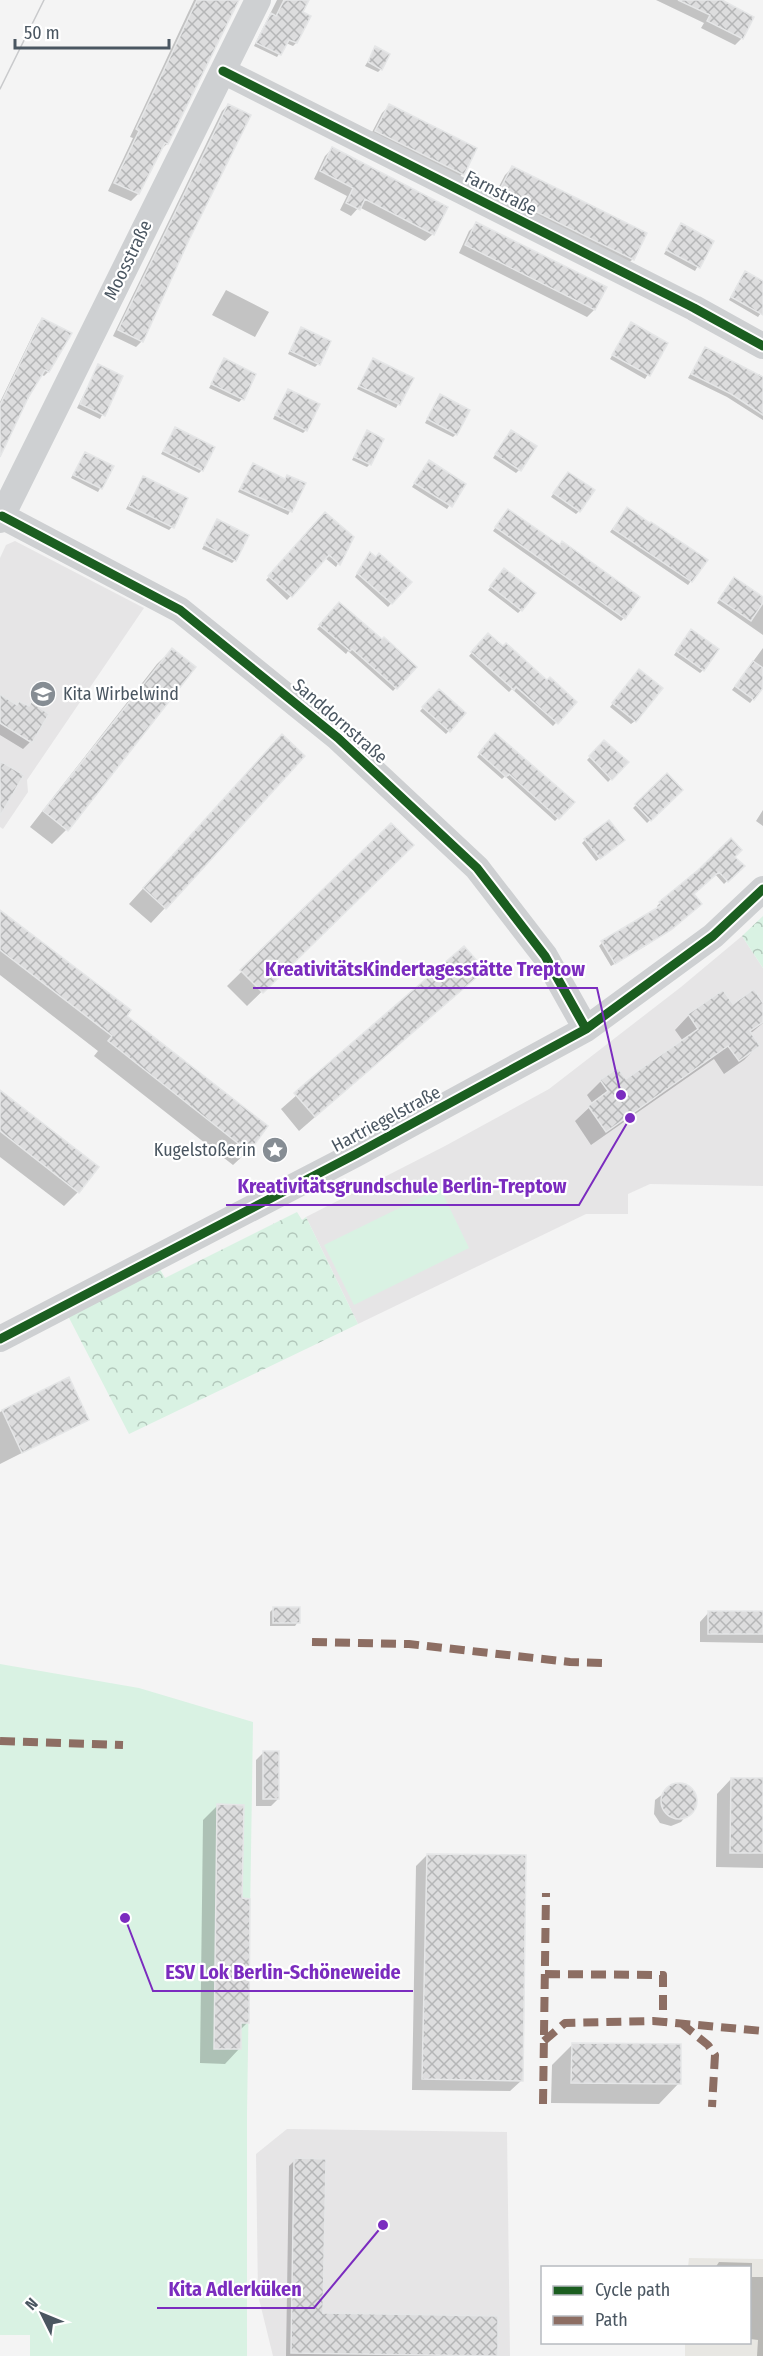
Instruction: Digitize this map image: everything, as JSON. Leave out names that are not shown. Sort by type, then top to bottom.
[{"type":"street","name":"Moosstraße","points":[[1,518],[258,0]]},
{"type":"street","name":"Farnstraße","points":[[223,71],[694,308],[763,346]]},
{"type":"street","name":"Sanddornstraße","points":[[1,518],[180,610],[338,738],[477,868],[545,956],[586,1029]]},
{"type":"street","name":"Hartriegelstraße","points":[[0,1339],[356,1154],[586,1029],[713,936],[763,889]]},
{"type":"shaded area","name":"Kita Wirbelwind","points":[[15,541],[144,608],[27,780],[28,792],[3,829],[0,827],[0,558],[6,545]]},
{"type":"shaded area","points":[[742,936],[763,968],[763,1186],[650,1184],[628,1194],[628,1214],[586,1214],[358,1324],[306,1217],[445,1146],[549,1089],[681,987]]},
{"type":"shaded area","points":[[287,2129],[507,2132],[510,2356],[273,2356],[258,2295],[256,2154]]},
{"type":"shaded area","points":[[689,2258],[763,2259],[763,2356],[685,2356],[685,2344],[751,2344],[751,2266],[688,2266]]},
{"type":"green space","points":[[763,916],[763,968],[742,936]]},
{"type":"green space","points":[[440,1188],[469,1248],[354,1305],[324,1245]]},
{"type":"green space","points":[[297,1212],[302,1220],[306,1217],[358,1324],[129,1434],[66,1312],[158,1266],[165,1278]]},
{"type":"green space","points":[[0,1664],[139,1688],[253,1722],[247,2114],[247,2356],[30,2356],[30,2335],[0,2335]]},
{"type":"building","points":[[197,0],[239,0],[168,144],[165,143],[139,194],[114,183],[139,131],[136,129]]},
{"type":"building","points":[[284,0],[309,0],[303,12],[311,16],[297,43],[289,40],[281,55],[256,43],[271,13],[276,16]]},
{"type":"building","points":[[678,0],[722,0],[754,17],[743,39],[707,21],[710,15]]},
{"type":"building","points":[[375,46],[390,54],[382,70],[368,62]]},
{"type":"building","points":[[228,104],[251,115],[188,242],[143,342],[118,330]]},
{"type":"building","points":[[389,104],[477,148],[464,175],[375,131]]},
{"type":"building","points":[[332,147],[448,207],[434,235],[365,199],[360,210],[346,203],[353,188],[320,171]]},
{"type":"building","points":[[512,166],[647,233],[634,260],[498,193]]},
{"type":"building","points":[[476,222],[607,287],[595,310],[465,245]]},
{"type":"building","points":[[681,223],[714,241],[700,268],[666,250]]},
{"type":"building","points":[[745,271],[763,281],[763,315],[731,297]]},
{"type":"building","points":[[42,318],[72,333],[49,372],[45,370],[29,396],[0,457],[0,405]]},
{"type":"building","points":[[631,322],[668,343],[650,376],[612,355]]},
{"type":"building","points":[[301,327],[331,341],[320,365],[290,351]]},
{"type":"building","points":[[705,347],[763,377],[763,415],[731,394],[691,374]]},
{"type":"building","points":[[224,358],[256,374],[244,400],[211,384]]},
{"type":"building","points":[[373,358],[414,378],[400,405],[359,386]]},
{"type":"building","points":[[98,364],[123,376],[105,416],[80,404]]},
{"type":"building","points":[[288,389],[320,404],[307,431],[275,415]]},
{"type":"building","points":[[440,394],[470,410],[457,435],[427,419]]},
{"type":"building","points":[[175,427],[215,447],[203,471],[163,451]]},
{"type":"building","points":[[367,430],[384,439],[371,465],[354,457]]},
{"type":"building","points":[[511,430],[537,446],[521,471],[495,454]]},
{"type":"building","points":[[85,452],[114,466],[102,489],[73,475]]},
{"type":"building","points":[[429,460],[466,484],[452,507],[414,483]]},
{"type":"building","points":[[253,463],[285,479],[287,475],[306,483],[292,512],[240,489]]},
{"type":"building","points":[[568,472],[595,490],[580,512],[553,493]]},
{"type":"building","points":[[143,476],[188,498],[174,528],[129,506]]},
{"type":"building","points":[[627,507],[708,560],[692,582],[613,529]]},
{"type":"building","points":[[508,509],[560,545],[562,541],[640,597],[625,619],[495,527]]},
{"type":"building","points":[[325,512],[354,537],[340,565],[329,555],[292,597],[268,576]]},
{"type":"building","points":[[217,519],[249,535],[236,561],[204,545]]},
{"type":"building","points":[[370,552],[376,557],[379,553],[412,582],[392,604],[357,573]]},
{"type":"building","points":[[504,568],[536,593],[522,611],[490,586]]},
{"type":"building","points":[[734,577],[763,597],[763,603],[751,621],[719,599]]},
{"type":"building","points":[[339,602],[382,639],[384,637],[417,667],[397,689],[352,649],[350,651],[319,625]]},
{"type":"building","points":[[691,629],[719,649],[704,671],[676,651]]},
{"type":"building","points":[[488,633],[503,646],[506,643],[547,680],[550,677],[577,702],[558,724],[516,687],[514,690],[471,652]]},
{"type":"building","points":[[172,648],[196,667],[68,831],[43,811]]},
{"type":"building","points":[[753,661],[763,668],[763,688],[754,700],[735,686]]},
{"type":"building","points":[[639,669],[663,688],[636,722],[612,703]]},
{"type":"building","points":[[439,689],[466,713],[450,732],[422,707]]},
{"type":"building","points":[[0,694],[17,705],[19,701],[29,706],[31,702],[49,714],[32,743],[0,723]]},
{"type":"building","points":[[495,733],[575,802],[559,819],[509,774],[506,777],[479,753]]},
{"type":"building","points":[[282,734],[305,756],[166,909],[143,888]]},
{"type":"building","points":[[604,740],[629,762],[612,780],[589,756]]},
{"type":"building","points":[[0,761],[24,775],[0,816]]},
{"type":"building","points":[[667,773],[683,790],[651,821],[635,804]]},
{"type":"building","points":[[609,820],[625,840],[600,859],[584,839]]},
{"type":"building","points":[[391,823],[414,845],[263,993],[240,970]]},
{"type":"building","points":[[731,838],[742,850],[735,857],[745,866],[728,882],[719,872],[694,894],[702,904],[671,930],[615,964],[601,941],[662,905],[659,902],[698,870]]},
{"type":"building","points":[[0,910],[131,1010],[127,1016],[268,1126],[249,1152],[108,1041],[112,1036],[0,950]]},
{"type":"building","points":[[464,946],[485,970],[315,1117],[294,1093]]},
{"type":"building","points":[[754,989],[763,1003],[763,1022],[750,1031],[760,1046],[739,1061],[728,1046],[606,1132],[588,1106],[608,1091],[600,1080],[618,1068],[626,1079],[698,1029],[688,1014],[723,990],[733,1004]]},
{"type":"building","points":[[0,1090],[99,1167],[79,1193],[0,1131]]},
{"type":"building","points":[[69,1377],[89,1420],[22,1453],[2,1410]]},
{"type":"building","points":[[273,1607],[300,1607],[300,1623],[273,1623]]},
{"type":"building","points":[[708,1611],[763,1611],[763,1634],[708,1634]]},
{"type":"building","points":[[263,1751],[279,1751],[279,1799],[263,1799]]},
{"type":"building","points":[[731,1778],[763,1778],[763,1853],[730,1853]]},
{"type":"building","points":[[679,1783],[692,1788],[697,1801],[692,1814],[679,1819],[666,1814],[661,1801],[666,1788]]},
{"type":"building","points":[[217,1804],[244,1805],[242,1898],[250,1899],[249,2023],[241,2023],[241,2049],[214,2049]]},
{"type":"building","points":[[427,1854],[526,1855],[523,2081],[422,2079]]},
{"type":"building","points":[[572,2043],[681,2044],[681,2084],[571,2083]]},
{"type":"building","points":[[294,2158],[326,2159],[323,2313],[498,2316],[498,2356],[291,2353]]},
{"type":"tram line","points":[[0,89],[44,0]]},
{"type":"marked path","points":[[312,1642],[409,1644],[570,1662],[606,1663]]},
{"type":"marked path","points":[[0,1741],[123,1745]]},
{"type":"marked path","points":[[543,2104],[546,1893]]},
{"type":"marked path","points":[[545,1974],[663,1975],[663,2022]]},
{"type":"marked path","points":[[544,2041],[565,2023],[653,2021],[763,2031]]},
{"type":"marked path","points":[[681,2023],[708,2045],[715,2055],[712,2107]]},
{"type":"cycle path","points":[[223,71],[694,308],[763,346]]},
{"type":"cycle path","points":[[2,516],[180,610],[338,738],[477,868],[545,956],[586,1029]]},
{"type":"cycle path","points":[[0,1339],[356,1154],[586,1029],[713,936],[763,889]]},
{"type":"place","name":"Kita Wirbelwind","points":[[43,694]]},
{"type":"place","name":"KreativitätsKindertagesstätte Treptow","points":[[621,1095]]},
{"type":"place","name":"Kreativitätsgrundschule Berlin-Treptow","points":[[630,1118]]},
{"type":"place","name":"Kugelstoßerin","points":[[275,1150]]},
{"type":"place","name":"ESV Lok Berlin-Schöneweide","points":[[125,1918]]},
{"type":"place","name":"Kita Adlerküken","points":[[383,2225]]}]
